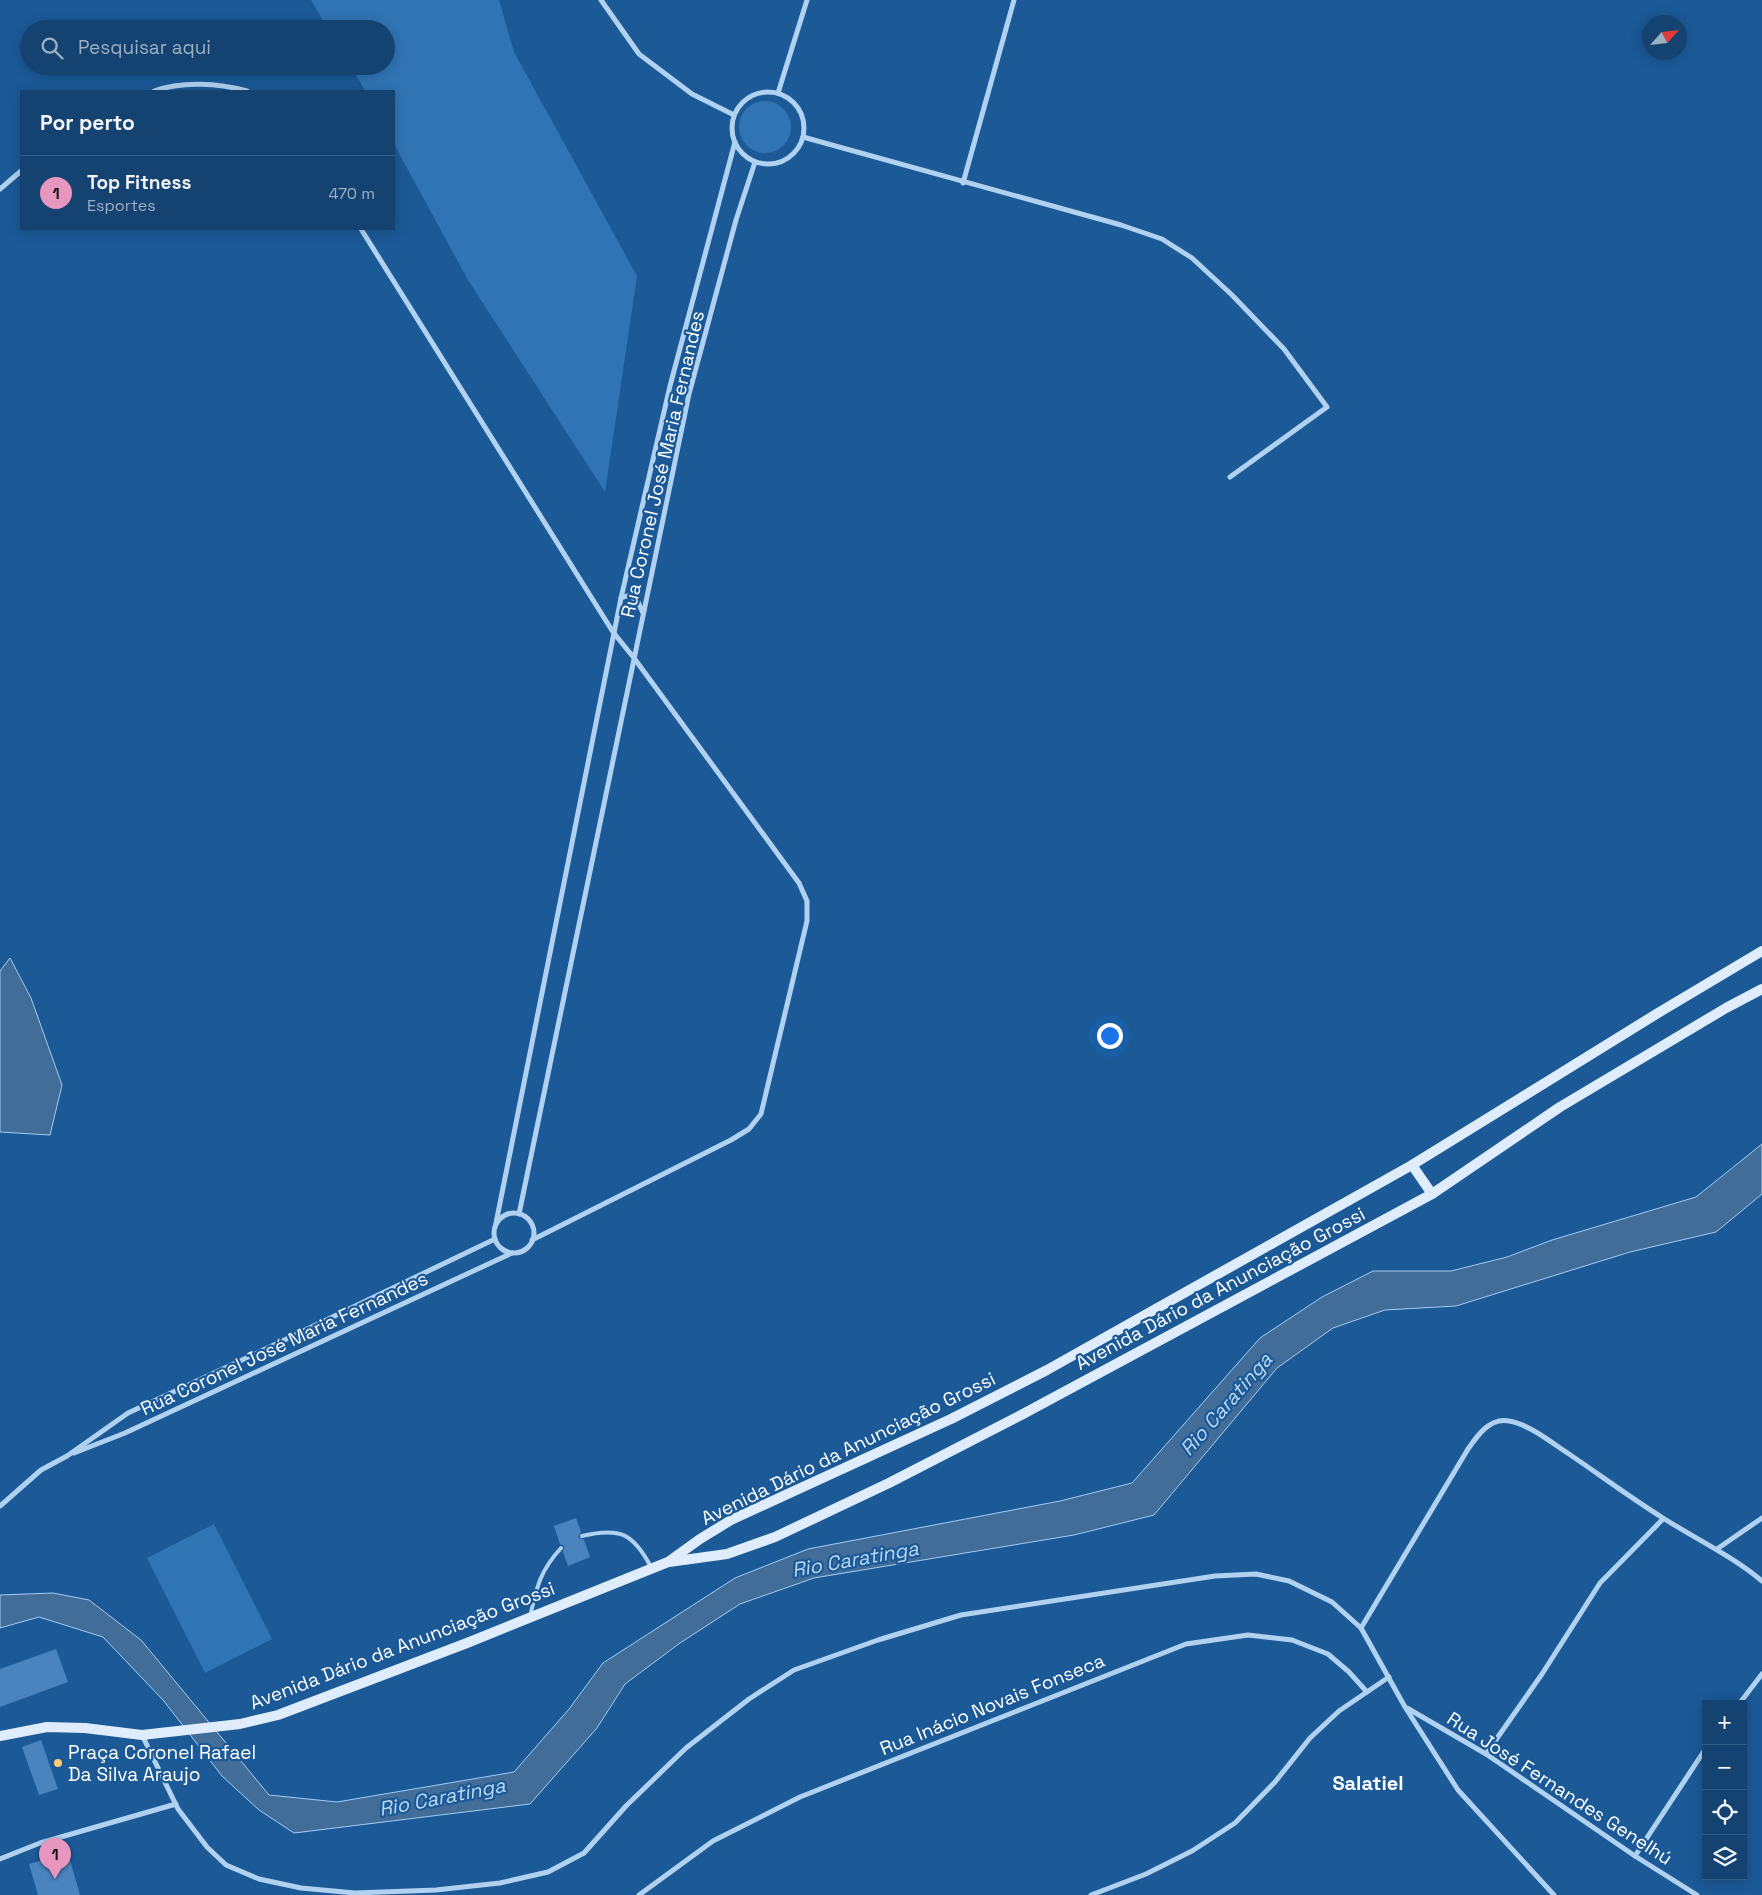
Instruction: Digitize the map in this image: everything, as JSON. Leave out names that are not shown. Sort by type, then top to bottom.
[{"type":"main road","name":"Avenida Dário da Anunciação Grossi","points":[[142,1735],[174,1733],[240,1724],[278,1715],[467,1643],[668,1562],[731,1520],[951,1420],[1047,1370],[1412,1165],[1762,951]]},
{"type":"main road","name":"Avenida Dário da Anunciação Grossi","points":[[668,1562],[727,1554],[775,1537],[889,1483],[1031,1409],[1432,1194],[1560,1107],[1726,1008],[1762,989]]},
{"type":"main road","points":[[1412,1165],[1432,1194]]},
{"type":"main road","points":[[0,1736],[47,1727],[85,1728],[142,1735]]},
{"type":"street","points":[[601,0],[639,54],[692,94],[734,115]]},
{"type":"street","points":[[778,93],[807,0]]},
{"type":"street","points":[[963,182],[1014,0]]},
{"type":"street","points":[[157,90],[197,84],[243,90]]},
{"type":"street","points":[[778,93],[789,99],[798,108],[803,119],[801,144],[794,154],[784,161],[772,164],[755,162],[741,152],[734,142],[732,131],[734,115],[744,100],[754,94],[778,93]]},
{"type":"street","points":[[803,137],[1122,226],[1162,239],[1192,258],[1232,294],[1284,349],[1327,407],[1230,477]]},
{"type":"street","points":[[362,230],[613,632],[799,883],[807,901],[807,920],[761,1114],[749,1129],[731,1140],[532,1240],[524,1250],[512,1253],[500,1248],[495,1239],[494,1229],[613,632],[670,386],[734,142]]},
{"type":"street","name":"Rua Coronel José Maria Fernandes","points":[[519,1214],[689,394],[736,220],[755,162]]},
{"type":"street","points":[[0,189],[20,172]]},
{"type":"street","points":[[621,598],[630,596],[638,602],[644,614]]},
{"type":"street","points":[[496,1223],[506,1215],[519,1214],[529,1221],[532,1227],[532,1240]]},
{"type":"street","name":"Rua Coronel José Maria Fernandes","points":[[0,1506],[41,1470],[66,1456],[128,1413],[495,1239]]},
{"type":"street","name":"Rua Coronel José Maria Fernandes","points":[[66,1456],[125,1433],[512,1253]]},
{"type":"street","points":[[1361,1628],[1468,1449],[1479,1434],[1490,1424],[1508,1420],[1538,1433],[1663,1519],[1717,1549],[1762,1582]]},
{"type":"street","points":[[1717,1549],[1762,1518]]},
{"type":"street","points":[[1486,1754],[1542,1674],[1600,1583],[1663,1519]]},
{"type":"street","points":[[142,1735],[176,1804],[207,1847],[226,1865],[259,1879],[301,1888],[354,1893],[436,1890],[500,1883],[548,1872],[584,1853],[626,1806],[686,1748],[756,1694],[794,1670],[878,1640],[961,1615],[1206,1577],[1256,1574],[1289,1581],[1332,1602],[1361,1628],[1405,1707],[1458,1790],[1554,1895]]},
{"type":"street","name":"Rua Inácio Novais Fonseca","points":[[639,1895],[713,1841],[800,1797],[1186,1644],[1248,1635],[1292,1640],[1328,1654],[1368,1692]]},
{"type":"street","points":[[1742,1700],[1762,1674]]},
{"type":"street","points":[[1091,1895],[1146,1874],[1192,1851],[1236,1823],[1275,1782],[1310,1738],[1339,1711],[1388,1677]]},
{"type":"street","name":"Rua José Fernandes Genelhú","points":[[1405,1707],[1486,1754],[1635,1856],[1698,1895]]},
{"type":"street","points":[[1635,1856],[1702,1754]]},
{"type":"street","points":[[0,1859],[40,1843],[176,1804]]},
{"type":"lane","points":[[582,1536],[599,1532],[618,1533],[631,1539],[640,1547],[652,1569]]},
{"type":"lane","points":[[530,1616],[538,1581],[552,1558],[562,1548]]},
{"type":"shaded area","points":[[311,0],[499,0],[514,52],[637,276],[605,492],[468,280],[395,146],[395,90],[364,90],[356,75],[395,75],[395,20],[323,20]]},
{"type":"shaded area","points":[[760,101],[770,101],[784,108],[791,122],[791,132],[784,146],[770,153],[760,153],[750,149],[743,142],[739,132],[739,122],[743,112],[750,105]]},
{"type":"shaded area","points":[[214,1524],[272,1639],[205,1673],[147,1558]]},
{"type":"water","points":[[10,958],[31,998],[62,1085],[50,1135],[0,1132],[0,971]]},
{"type":"water","name":"Rio Caratinga","points":[[1762,1144],[1762,1194],[1716,1232],[1630,1252],[1456,1306],[1385,1310],[1333,1328],[1277,1368],[1154,1515],[1074,1535],[814,1578],[740,1604],[680,1643],[625,1684],[597,1728],[530,1804],[294,1833],[259,1810],[222,1776],[163,1700],[103,1637],[39,1617],[0,1628],[0,1595],[53,1593],[89,1600],[141,1640],[269,1795],[337,1802],[514,1772],[569,1709],[603,1663],[735,1578],[808,1549],[1060,1501],[1132,1483],[1260,1338],[1322,1297],[1373,1271],[1451,1271],[1507,1257],[1552,1240],[1696,1197]]},
{"type":"building","points":[[576,1518],[581,1532],[578,1537],[584,1540],[590,1557],[568,1566],[563,1552],[564,1546],[560,1544],[554,1526]]},
{"type":"building","points":[[56,1649],[68,1682],[0,1707],[0,1669]]},
{"type":"building","points":[[41,1740],[58,1789],[39,1795],[22,1747]]},
{"type":"building","points":[[68,1853],[80,1895],[38,1895],[29,1864]]},
{"type":"place","name":"Praça Coronel Rafael Da Silva Araujo","points":[[58,1763]]},
{"type":"place","name":"Top Fitness","points":[[55,1879]]},
{"type":"district","name":"Salatiel","points":[[1368,1783]]}]
